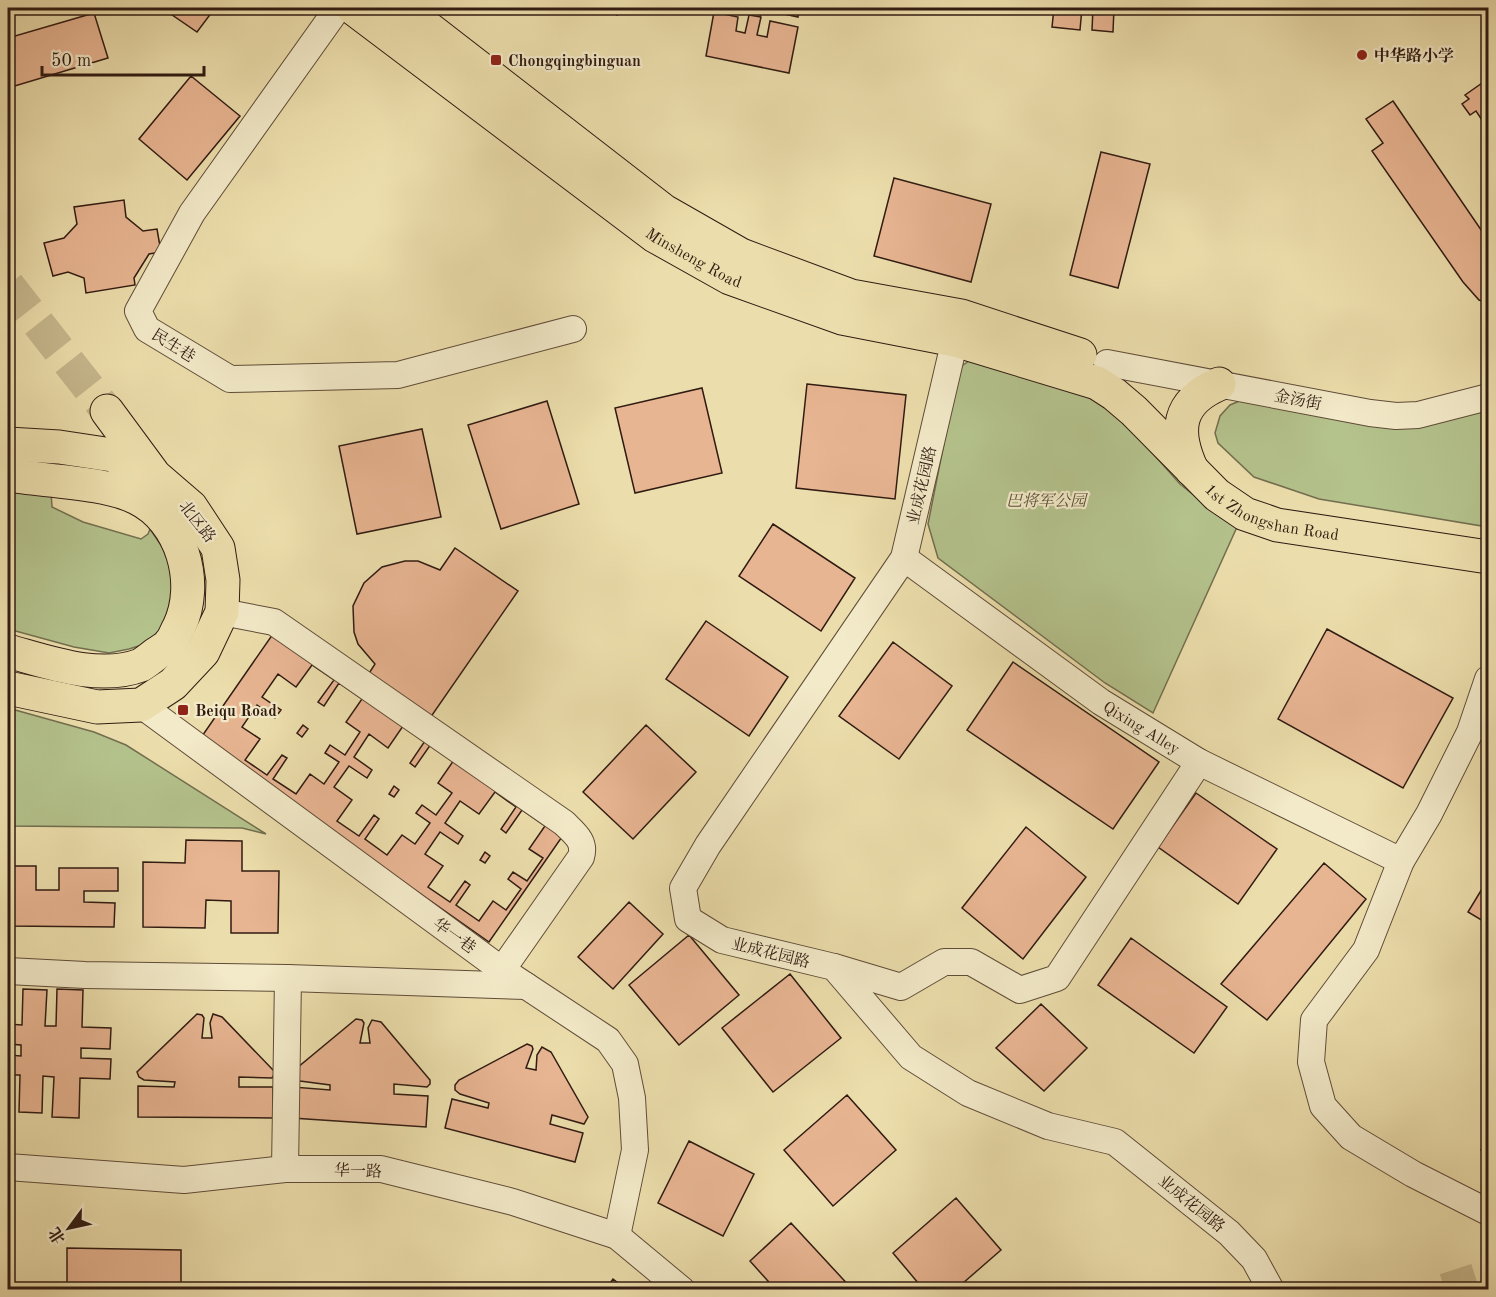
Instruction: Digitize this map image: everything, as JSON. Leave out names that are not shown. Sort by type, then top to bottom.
[{"type":"main road","name":"Minsheng Road","points":[[353,8],[655,236],[711,268],[730,278],[842,318],[958,328]]},
{"type":"main road","name":"Minsheng Road","points":[[402,8],[664,211],[741,255],[851,296],[1102,373]]},
{"type":"main road","points":[[1102,373],[1130,378],[1180,429]]},
{"type":"main road","name":"1st Zhongshan Road","points":[[1102,373],[1114,394],[1200,465],[1229,480],[1254,497],[1280,507],[1488,536]]},
{"type":"main road","points":[[1200,465],[1184,454],[1180,429],[1188,406],[1204,391],[1231,386]]},
{"type":"main road","points":[[1200,465],[1198,424],[1203,413],[1227,395],[1231,386]]},
{"type":"main road","points":[[107,411],[155,476]]},
{"type":"main road","name":"北区路","points":[[8,444],[58,447],[112,455],[155,476],[191,507],[218,548],[223,580],[222,612],[203,652],[173,684],[141,705]]},
{"type":"main road","points":[[111,489],[97,467],[112,455]]},
{"type":"main road","name":"1st Zhongshan Road","points":[[1200,465],[1218,495],[1245,514],[1277,525],[1488,557]]},
{"type":"main road","name":"北区路","points":[[8,475],[111,489],[138,498],[156,512],[174,534],[186,563],[189,595],[184,617],[171,643],[142,664],[115,671],[83,669],[8,651]]},
{"type":"main road","points":[[8,688],[97,707],[141,705]]},
{"type":"street","name":"民生巷","points":[[338,8],[192,213],[138,311],[147,329],[231,379],[398,375],[573,328]]},
{"type":"street","name":"业成花园路","points":[[958,328],[904,558],[708,846],[683,888],[688,919],[722,940],[834,967],[911,1057],[968,1093],[1048,1126],[1115,1142],[1229,1233],[1254,1259],[1271,1290]]},
{"type":"street","name":"金汤街","points":[[1102,373],[1231,386],[1396,416],[1418,415],[1488,397]]},
{"type":"street","name":"Qixing Alley","points":[[904,558],[1101,702],[1199,762],[1401,861]]},
{"type":"street","points":[[222,612],[274,622],[564,823],[580,838],[583,851],[581,857],[502,970]]},
{"type":"street","points":[[1488,679],[1470,732],[1429,814],[1401,861],[1366,950],[1314,1020],[1311,1062],[1323,1106],[1351,1137],[1413,1174],[1488,1212]]},
{"type":"street","name":"华一巷","points":[[141,705],[502,970],[608,1040],[625,1064],[632,1098],[635,1150],[616,1236]]},
{"type":"street","points":[[834,967],[900,987],[944,962],[971,962],[1020,990],[1057,978],[1199,762]]},
{"type":"street","points":[[8,970],[85,975],[288,978],[527,986]]},
{"type":"street","points":[[285,1169],[288,978]]},
{"type":"street","name":"华一路","points":[[8,1167],[184,1180],[285,1169],[381,1169],[513,1202],[616,1236],[682,1290]]},
{"type":"green space","name":"巴将军公园","points":[[973,358],[1083,388],[1116,412],[1180,484],[1237,527],[1153,713],[1105,683],[938,558],[928,524],[959,368]]},
{"type":"green space","points":[[1244,399],[1488,407],[1488,527],[1319,499],[1254,477],[1218,443],[1215,433],[1220,416],[1230,405]]},
{"type":"green space","points":[[8,487],[51,492],[52,507],[83,522],[141,539],[148,534],[150,529],[169,557],[175,600],[162,627],[148,643],[109,653],[74,647],[8,629]]},
{"type":"green space","points":[[8,708],[94,732],[126,745],[266,834],[242,828],[8,826]]},
{"type":"building","points":[[162,8],[215,8],[197,32]]},
{"type":"building","points":[[607,8],[624,8],[617,15]]},
{"type":"building","points":[[750,8],[762,8],[760,17],[749,15]]},
{"type":"building","points":[[771,8],[799,8],[798,17],[770,11]]},
{"type":"building","points":[[1054,8],[1082,8],[1080,30],[1052,27]]},
{"type":"building","points":[[1093,8],[1114,8],[1113,32],[1092,30]]},
{"type":"building","points":[[714,12],[738,17],[736,31],[745,33],[749,15],[761,17],[757,35],[767,37],[770,21],[798,27],[789,73],[706,56]]},
{"type":"building","points":[[94,13],[108,58],[8,88],[8,38]]},
{"type":"building","points":[[191,76],[240,116],[187,180],[139,139]]},
{"type":"building","points":[[1485,81],[1488,86],[1488,129],[1476,111],[1470,115],[1462,104],[1469,99],[1465,95]]},
{"type":"building","points":[[1393,101],[1488,240],[1488,264],[1482,269],[1488,275],[1488,303],[1479,300],[1463,282],[1372,151],[1383,143],[1366,119]]},
{"type":"building","points":[[1101,152],[1150,164],[1118,288],[1070,275]]},
{"type":"building","points":[[894,178],[991,204],[971,282],[874,256]]},
{"type":"building","points":[[124,200],[126,217],[143,231],[157,229],[161,252],[149,254],[134,278],[135,285],[86,293],[84,278],[68,272],[53,276],[44,243],[64,238],[77,224],[74,207]]},
{"type":"building","points":[[807,384],[906,395],[895,499],[796,488]]},
{"type":"building","points":[[702,388],[722,473],[635,493],[615,408]]},
{"type":"building","points":[[547,401],[579,504],[501,529],[468,425]]},
{"type":"building","points":[[422,429],[441,517],[357,534],[339,446]]},
{"type":"building","points":[[773,524],[855,578],[821,631],[739,576]]},
{"type":"building","points":[[455,548],[518,591],[428,721],[366,678],[375,664],[358,644],[354,632],[353,606],[364,583],[382,567],[405,561],[418,561],[440,570]]},
{"type":"building","points":[[706,621],[788,677],[749,736],[666,679]]},
{"type":"building","points":[[1327,629],[1453,698],[1403,788],[1278,719]]},
{"type":"building","points":[[275,631],[564,834],[489,942],[200,739]]},
{"type":"building","points":[[893,642],[952,686],[899,759],[839,716]]},
{"type":"building","points":[[1013,662],[1159,762],[1113,829],[967,730]]},
{"type":"building","points":[[312,665],[334,680],[318,702],[324,706],[339,683],[362,699],[346,722],[360,732],[345,755],[330,745],[325,753],[339,762],[324,784],[310,774],[296,794],[273,779],[287,758],[282,755],[267,775],[245,760],[260,739],[242,727],[257,705],[275,718],[281,710],[262,697],[278,674],[296,687]],"holes":[[[303,725],[308,729],[302,737],[297,733]]]},
{"type":"building","points":[[646,725],[696,772],[633,839],[583,792]]},
{"type":"building","points":[[403,726],[425,741],[410,763],[415,767],[431,744],[454,760],[438,783],[452,793],[436,815],[422,805],[416,813],[430,823],[415,844],[402,835],[387,855],[365,839],[379,819],[374,815],[359,836],[337,821],[352,800],[334,787],[349,766],[367,778],[372,770],[354,757],[369,734],[388,748]],"holes":[[[394,786],[399,790],[394,797],[389,794]]]},
{"type":"building","points":[[495,792],[516,807],[501,829],[506,833],[522,810],[545,826],[529,849],[543,858],[527,881],[513,872],[508,879],[521,889],[506,910],[493,901],[479,921],[456,905],[470,885],[465,881],[450,902],[428,887],[443,866],[425,854],[440,832],[458,844],[463,836],[445,823],[460,801],[479,814]],"holes":[[[485,852],[490,856],[485,863],[480,860]]]},
{"type":"building","points":[[1196,793],[1277,849],[1238,904],[1158,847]]},
{"type":"building","points":[[1026,827],[1086,877],[1023,959],[962,908]]},
{"type":"building","points":[[186,840],[242,841],[242,871],[279,871],[278,933],[231,933],[231,901],[206,900],[205,928],[143,927],[143,862],[185,863]]},
{"type":"building","points":[[1324,863],[1366,899],[1267,1020],[1221,984]]},
{"type":"building","points":[[8,866],[36,866],[36,890],[59,890],[59,868],[118,868],[118,891],[84,891],[84,902],[115,903],[114,927],[8,926],[10,885],[8,885]]},
{"type":"building","points":[[1488,879],[1488,924],[1468,912]]},
{"type":"building","points":[[629,902],[663,934],[613,989],[578,957]]},
{"type":"building","points":[[689,935],[739,995],[679,1045],[629,985]]},
{"type":"building","points":[[1131,938],[1227,1007],[1194,1053],[1098,985]]},
{"type":"building","points":[[790,974],[841,1038],[773,1092],[722,1028]]},
{"type":"building","points":[[23,989],[47,990],[45,1026],[56,1026],[57,989],[83,990],[82,1027],[111,1028],[110,1049],[81,1048],[81,1058],[111,1059],[110,1079],[80,1078],[79,1118],[52,1117],[54,1077],[43,1076],[42,1113],[19,1112],[20,1075],[8,1075],[8,1055],[21,1056],[21,1045],[8,1044],[8,1024],[22,1025]]},
{"type":"building","points":[[1041,1004],[1087,1048],[1044,1091],[996,1048]]},
{"type":"building","points":[[197,1014],[204,1018],[202,1038],[212,1038],[210,1023],[213,1014],[222,1017],[274,1071],[272,1078],[239,1077],[239,1087],[273,1087],[273,1118],[138,1117],[138,1086],[174,1087],[175,1082],[144,1080],[137,1072]]},
{"type":"building","points":[[356,1019],[364,1023],[360,1043],[370,1043],[368,1028],[372,1020],[381,1022],[430,1080],[427,1087],[394,1084],[394,1094],[428,1096],[426,1127],[292,1118],[293,1087],[330,1090],[330,1085],[300,1081],[295,1078],[297,1068]]},
{"type":"building","points":[[527,1044],[533,1049],[526,1068],[536,1070],[537,1055],[542,1047],[551,1052],[588,1117],[584,1124],[552,1115],[550,1124],[583,1133],[575,1162],[445,1128],[452,1099],[488,1108],[489,1103],[460,1094],[455,1090],[455,1085],[459,1080]]},
{"type":"building","points":[[847,1095],[896,1150],[833,1206],[784,1150]]},
{"type":"building","points":[[1488,1139],[1488,1156],[1481,1150]]},
{"type":"building","points":[[689,1141],[754,1174],[723,1236],[658,1203]]},
{"type":"building","points":[[956,1198],[1001,1250],[955,1290],[924,1290],[893,1253]]},
{"type":"building","points":[[791,1223],[853,1290],[776,1290],[750,1261]]},
{"type":"building","points":[[67,1248],[181,1250],[181,1290],[67,1290]]},
{"type":"building","points":[[613,1279],[627,1290],[605,1290]]},
{"type":"building","points":[[528,1283],[542,1290],[524,1290]]},
{"type":"tunnel","points":[[8,285],[107,411]]},
{"type":"tunnel","points":[[1445,1290],[1488,1276]]},
{"type":"place","name":"中华路小学","points":[[1362,55]]},
{"type":"place","name":"Chongqingbinguan","points":[[496,60]]},
{"type":"place","name":"Beiqu Road","points":[[183,710]]}]
